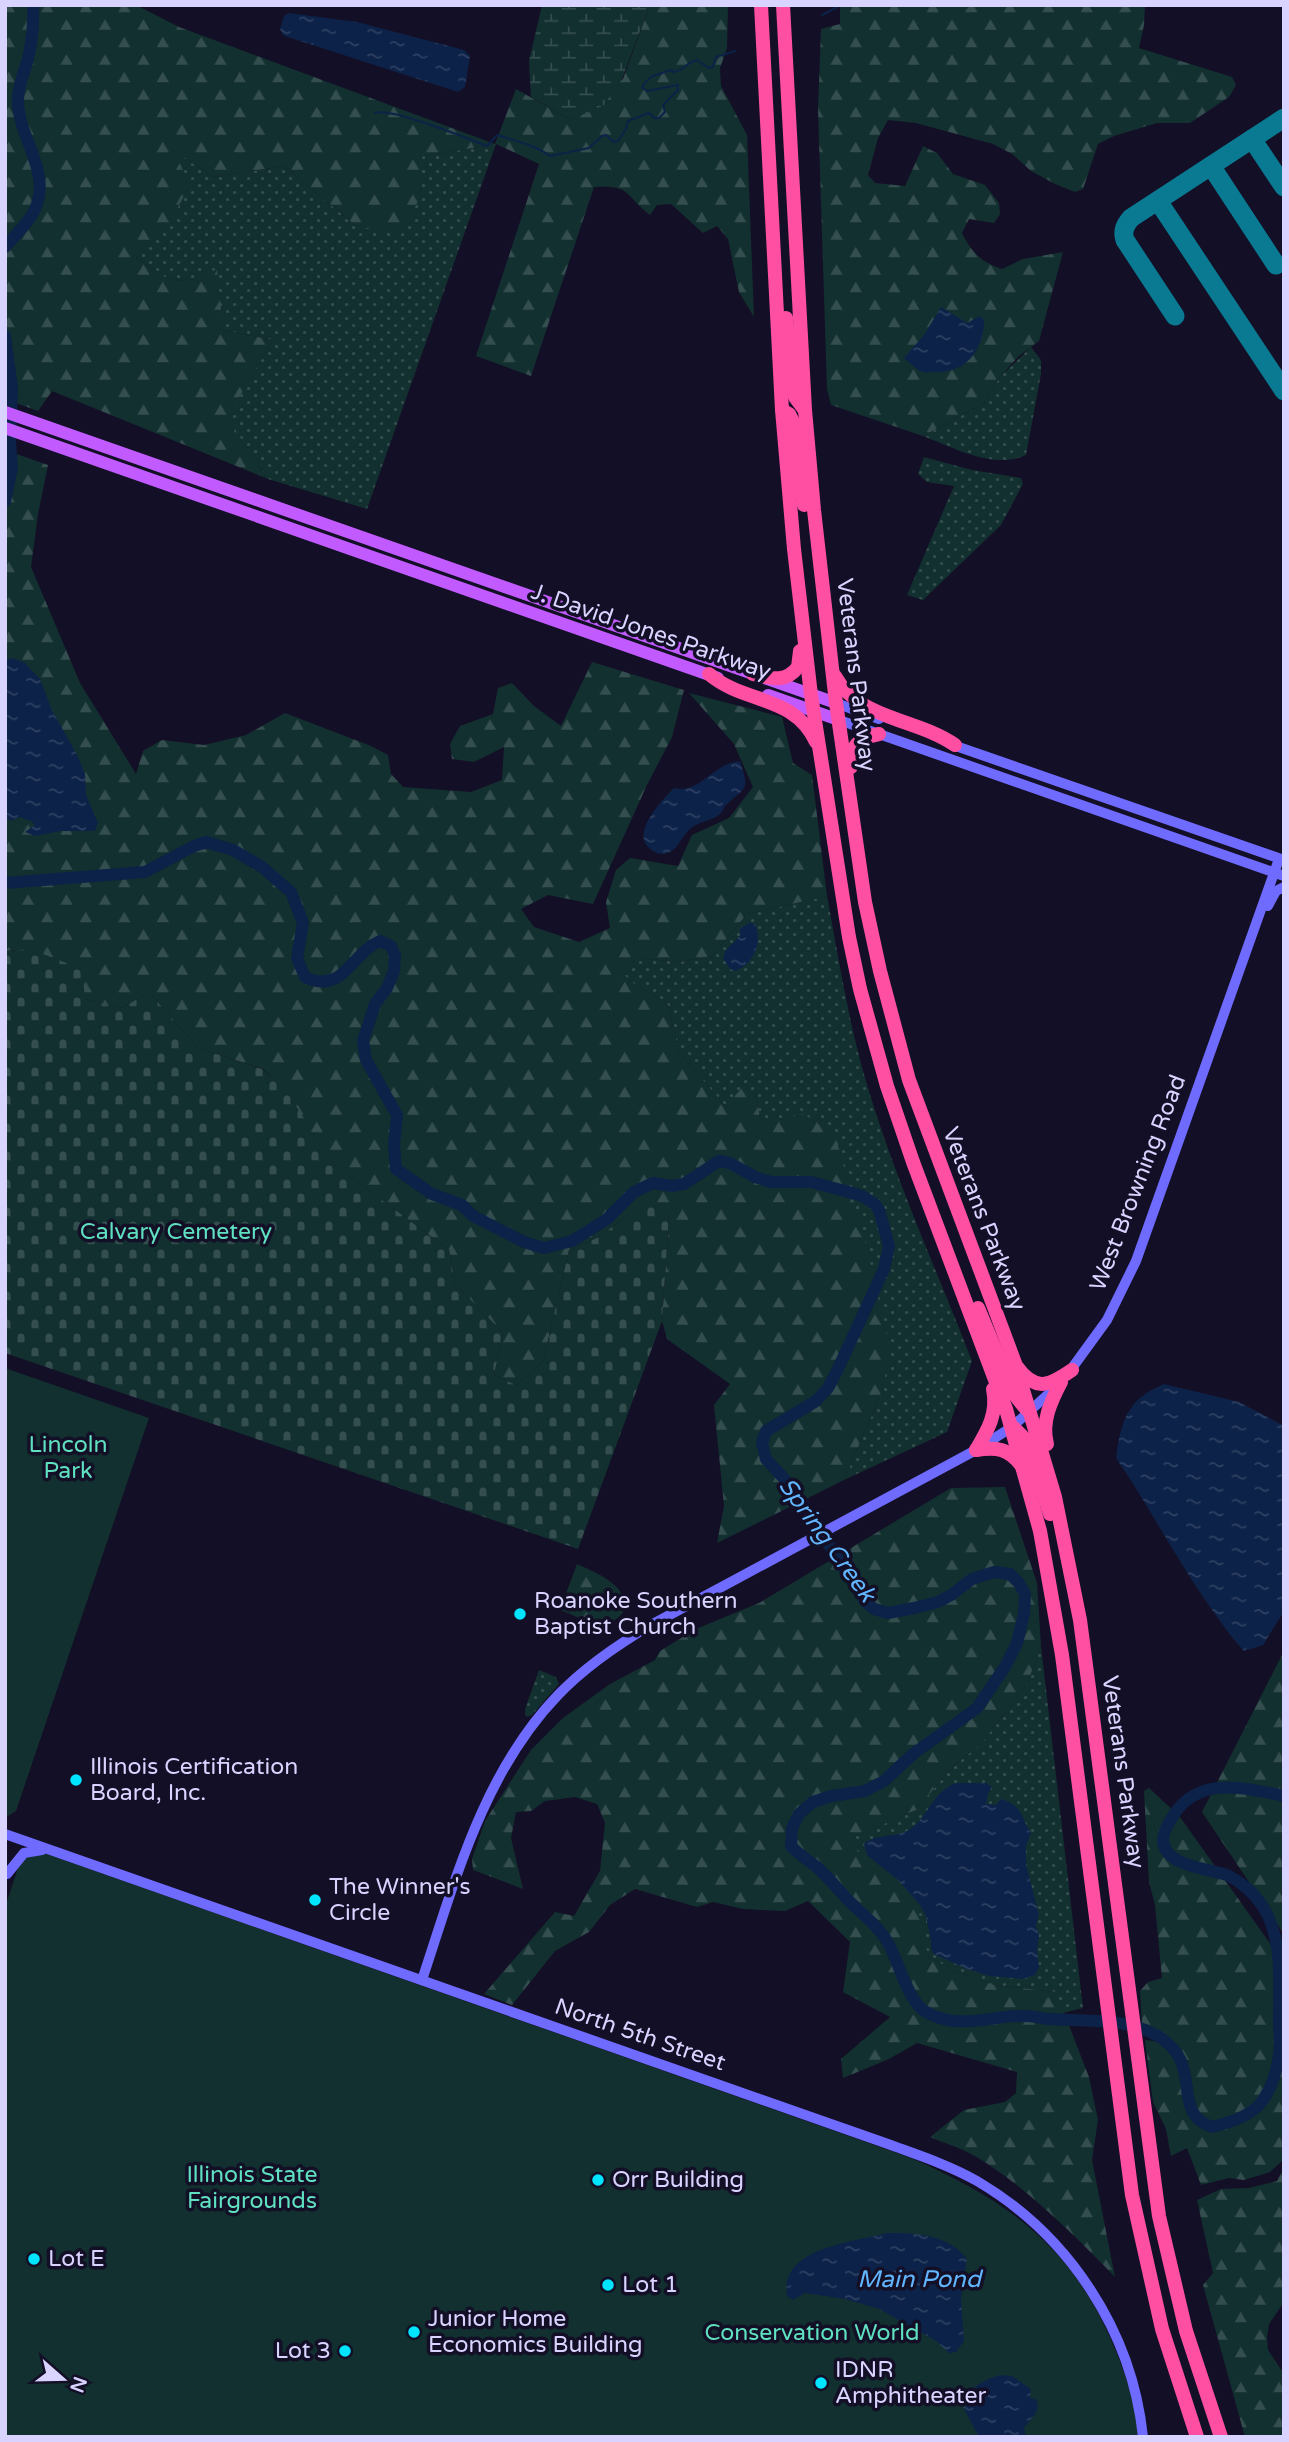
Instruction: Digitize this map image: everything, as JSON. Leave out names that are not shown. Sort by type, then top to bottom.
[{"type":"highway","name":"Veterans Parkway","points":[[761,5],[782,410],[794,549],[811,695],[839,884],[860,989],[887,1087],[1012,1427],[1040,1531],[1058,1633],[1128,2168],[1142,2249],[1162,2329],[1197,2437]]},
{"type":"highway","name":"Veterans Parkway","points":[[783,5],[805,410],[821,586],[859,865],[874,948],[909,1080],[1015,1363],[1031,1411],[1060,1520],[1080,1620],[1152,2174],[1173,2283],[1192,2352],[1221,2437]]},
{"type":"highway","points":[[772,218],[778,228],[795,397],[805,410]]},
{"type":"highway","points":[[782,410],[789,414],[793,422],[814,570],[821,586]]},
{"type":"highway","points":[[753,674],[784,679],[798,667],[800,657],[790,568],[794,549]]},
{"type":"highway","points":[[830,659],[839,684],[860,704],[938,733],[955,745]]},
{"type":"highway","points":[[709,674],[723,686],[790,710],[806,725],[820,752]]},
{"type":"highway","points":[[859,865],[864,851],[852,770],[852,751],[859,740],[879,734]]},
{"type":"highway","points":[[949,1256],[972,1295],[1014,1394],[1026,1409],[1031,1411]]},
{"type":"highway","points":[[975,1323],[974,1336],[995,1399],[990,1424],[976,1450]]},
{"type":"highway","points":[[1015,1363],[1027,1378],[1039,1384],[1050,1384],[1072,1370]]},
{"type":"highway","points":[[1060,1520],[1063,1505],[1045,1432],[1048,1412],[1061,1382]]},
{"type":"highway","points":[[1012,1427],[1026,1440],[1033,1459],[1080,1620]]},
{"type":"highway","points":[[976,1450],[1006,1450],[1023,1468]]},
{"type":"main road","name":"J. David Jones Parkway","points":[[5,412],[1281,860]]},
{"type":"main road","name":"J. David Jones Parkway","points":[[5,428],[1279,875]]},
{"type":"main road","name":"West Browning Road","points":[[422,1980],[475,1827],[501,1771],[541,1714],[570,1684],[594,1663],[651,1625],[976,1450],[1012,1427],[1072,1370],[1107,1320],[1136,1261],[1249,942],[1279,875],[1281,860]]},
{"type":"main road","points":[[1249,942],[1265,915],[1272,896],[1284,887]]},
{"type":"main road","name":"North 5th Street","points":[[5,1834],[888,2144],[946,2166],[979,2183],[1022,2213],[1042,2231],[1065,2255],[1090,2288],[1124,2357],[1143,2437]]},
{"type":"main road","points":[[6,1876],[18,1839]]},
{"type":"main road","points":[[6,1876],[24,1853],[31,1850],[50,1850]]},
{"type":"main road","points":[[5,1862],[6,1876]]},
{"type":"green space","points":[[5,5],[136,5],[179,27],[495,144],[516,89],[571,120],[623,79],[650,5],[728,5],[727,48],[720,68],[721,86],[747,135],[754,317],[739,292],[728,239],[717,226],[703,233],[671,204],[657,205],[650,215],[622,190],[594,187],[531,376],[476,356],[539,164],[496,144],[419,157],[421,195],[402,234],[356,226],[284,166],[213,177],[173,150],[190,184],[169,225],[136,258],[165,277],[186,282],[217,269],[223,330],[273,340],[227,418],[268,479],[52,391],[38,411],[5,399]]},
{"type":"green space","points":[[542,5],[650,5],[622,79],[604,105],[571,120],[531,97],[529,61]]},
{"type":"green space","points":[[840,5],[1145,5],[1139,48],[1232,77],[1236,85],[1229,97],[1190,123],[1157,123],[1114,136],[1098,144],[1083,189],[1075,192],[1031,171],[1012,154],[993,144],[916,123],[888,120],[878,138],[868,175],[875,183],[905,186],[923,146],[937,153],[953,174],[985,185],[999,203],[1000,214],[994,223],[969,219],[962,233],[983,260],[1002,269],[1023,259],[1063,252],[1039,341],[1019,356],[1000,377],[984,403],[923,436],[831,405],[827,389],[818,109],[821,29],[840,24]]},
{"type":"green space","points":[[496,144],[367,509],[268,479],[226,418],[273,340],[223,330],[187,282],[165,277],[136,258],[141,252],[172,149],[213,177],[284,166],[356,226],[421,195],[418,157]]},
{"type":"green space","points":[[1031,347],[1041,360],[1041,374],[1026,455],[1014,459],[988,459],[923,436],[984,403],[1000,377]]},
{"type":"green space","points":[[5,450],[48,465],[31,567],[80,683],[136,774],[143,751],[162,740],[204,745],[246,735],[285,713],[388,755],[391,774],[403,787],[471,792],[502,780],[504,747],[474,762],[452,759],[450,744],[460,726],[493,714],[498,688],[512,683],[534,706],[561,726],[592,662],[684,690],[672,737],[593,904],[548,895],[521,909],[534,927],[579,942],[610,928],[606,902],[616,870],[630,858],[678,866],[692,835],[729,818],[753,787],[734,744],[689,693],[782,717],[793,763],[812,775],[827,896],[747,914],[712,956],[679,962],[638,958],[621,972],[633,983],[668,1005],[679,1052],[725,1106],[742,1088],[755,1093],[761,1122],[804,1114],[835,1135],[867,1248],[890,1349],[883,1389],[844,1480],[717,1543],[724,1506],[714,1405],[730,1384],[667,1339],[662,1321],[669,1215],[628,1215],[599,1237],[569,1250],[543,1362],[516,1385],[494,1375],[503,1333],[455,1284],[449,1250],[335,1165],[284,1089],[263,1069],[198,1048],[149,992],[122,1008],[85,999],[30,949],[5,951]]},
{"type":"green space","points":[[924,457],[972,470],[1021,478],[1023,484],[1001,525],[923,600],[907,595],[954,486],[927,482],[918,474]]},
{"type":"green space","points":[[827,896],[850,1017],[868,1088],[904,1192],[972,1361],[947,1432],[844,1480],[883,1389],[804,1114],[761,1123],[755,1093],[725,1106],[679,1052],[668,1005],[620,972],[638,958],[679,962],[712,956],[747,914]]},
{"type":"green space","name":"Calvary Cemetery","points":[[30,949],[82,969],[85,999],[122,1008],[149,992],[198,1048],[262,1069],[284,1088],[335,1165],[449,1250],[455,1284],[503,1333],[494,1375],[516,1385],[543,1362],[569,1250],[599,1237],[628,1215],[650,1203],[669,1215],[662,1321],[578,1549],[5,1353],[5,951]]},
{"type":"green space","name":"Lincoln Park","points":[[5,1368],[149,1418],[16,1811],[5,1818]]},
{"type":"green space","points":[[1005,1487],[1037,1583],[1041,1646],[1028,1682],[981,1744],[953,1766],[916,1810],[854,1837],[852,1846],[903,1891],[918,1910],[928,1956],[952,1970],[994,1985],[1056,1992],[1089,2077],[1098,2120],[1092,2160],[1115,2277],[1066,2228],[1012,2181],[975,2156],[930,2137],[964,2110],[1005,2102],[1016,2093],[1017,2072],[917,2043],[889,2059],[843,2078],[841,2059],[890,2017],[843,1992],[850,1942],[808,1901],[785,1911],[743,1909],[713,1902],[697,1907],[635,1889],[610,1905],[589,1932],[555,1951],[512,2005],[484,1994],[555,1912],[574,1916],[600,1871],[605,1823],[597,1804],[575,1797],[545,1801],[531,1811],[516,1812],[511,1838],[523,1889],[473,1870],[472,1859],[485,1821],[531,1750],[563,1718],[610,1684],[655,1660],[660,1651],[696,1629],[759,1603],[951,1488]]},
{"type":"green space","points":[[577,1564],[615,1585],[625,1599],[627,1607],[612,1622],[596,1624],[560,1610]]},
{"type":"green space","points":[[1041,1646],[1083,2008],[1063,2013],[1055,1992],[994,1985],[952,1970],[928,1956],[922,1937],[852,1846],[853,1837],[916,1810],[953,1766],[981,1744],[1028,1682]]},
{"type":"green space","points":[[1284,1651],[1284,1934],[1202,1812]]},
{"type":"green space","points":[[539,1670],[556,1677],[559,1684],[532,1715],[527,1717],[525,1709]]},
{"type":"green space","points":[[1149,1788],[1180,1817],[1284,1963],[1284,2159],[1270,2172],[1244,2180],[1229,2178],[1201,2185],[1187,2148],[1171,2156],[1166,2129],[1153,2102],[1145,2040],[1154,2041],[1165,2034],[1142,2023],[1140,1991],[1148,1982],[1162,1978],[1155,1905],[1149,1882],[1144,1791]]},
{"type":"green space","name":"Illinois State Fairgrounds","points":[[44,1853],[911,2158],[946,2174],[1008,2210],[1034,2231],[1058,2255],[1079,2282],[1098,2313],[1119,2359],[1133,2403],[1138,2437],[5,2437],[5,1907],[19,1865],[25,1857]]},
{"type":"green space","points":[[1284,2168],[1284,2302],[1269,2324],[1267,2337],[1268,2350],[1284,2374],[1284,2437],[1245,2437],[1203,2285],[1213,2273],[1197,2200],[1221,2189],[1249,2188],[1277,2181]]},
{"type":"water","points":[[289,13],[357,22],[464,50],[470,56],[465,87],[458,92],[283,35],[280,29],[284,16]]},
{"type":"water","points":[[941,307],[967,323],[980,316],[984,320],[981,339],[973,356],[959,367],[950,371],[922,372],[904,358],[924,335]]},
{"type":"water","points":[[13,658],[25,663],[40,679],[52,710],[77,755],[85,774],[86,795],[98,823],[95,831],[61,831],[35,836],[25,832],[35,825],[31,821],[19,817],[11,821],[5,817],[5,660]]},
{"type":"water","points":[[740,761],[745,778],[744,788],[720,814],[693,827],[668,853],[659,853],[648,847],[644,840],[646,824],[674,788],[689,788],[722,767]]},
{"type":"water","points":[[749,923],[755,924],[757,931],[755,952],[742,968],[735,971],[730,969],[723,958],[726,950],[740,936],[740,929]]},
{"type":"water","points":[[1164,1384],[1239,1402],[1284,1426],[1284,1611],[1263,1645],[1244,1651],[1230,1634],[1196,1586],[1116,1458],[1120,1433],[1128,1413],[1142,1397]]},
{"type":"water","points":[[956,1783],[986,1783],[992,1787],[986,1804],[996,1805],[1001,1799],[1013,1805],[1020,1812],[1031,1833],[1026,1846],[1026,1864],[1039,1915],[1036,1926],[1039,1935],[1039,1967],[1035,1975],[1023,1979],[990,1976],[934,1954],[926,1916],[920,1905],[899,1881],[867,1855],[864,1844],[874,1838],[907,1831],[920,1820],[940,1793]]},
{"type":"water","name":"Main Pond","points":[[887,2233],[920,2235],[941,2240],[951,2244],[967,2259],[961,2299],[964,2341],[956,2352],[949,2353],[936,2341],[879,2309],[845,2299],[805,2293],[793,2300],[787,2296],[788,2280],[795,2267],[807,2257],[839,2244]]},
{"type":"water","points":[[1000,2375],[1012,2376],[1031,2389],[1030,2398],[1036,2399],[1036,2411],[1024,2428],[1026,2437],[979,2437],[963,2407],[966,2407],[972,2390],[988,2379]]},
{"type":"waterway","name":"Spring Creek","points":[[5,247],[31,216],[40,191],[36,165],[19,113],[18,100],[31,46],[33,5]]},
{"type":"waterway","points":[[822,15],[841,5]]},
{"type":"waterway","points":[[375,113],[396,114],[487,146],[497,135],[532,146],[550,156],[589,148],[606,135],[614,142],[618,141],[628,121],[649,113],[654,118],[659,118],[665,112],[663,105],[678,90],[678,85],[647,91],[643,85],[651,77],[670,70],[677,71],[697,60],[709,68],[713,67],[716,57],[735,51]]},
{"type":"waterway","name":"Spring Creek","points":[[5,336],[12,388],[12,468],[5,501]]},
{"type":"waterway","name":"Spring Creek","points":[[5,883],[145,872],[206,842],[233,850],[262,867],[291,892],[303,923],[297,958],[305,977],[329,981],[346,971],[370,947],[380,941],[391,946],[395,956],[394,971],[387,988],[375,1004],[363,1041],[366,1060],[397,1115],[394,1145],[396,1169],[432,1194],[462,1205],[473,1216],[524,1242],[544,1248],[572,1241],[607,1219],[634,1192],[653,1183],[672,1186],[684,1184],[719,1161],[730,1163],[755,1177],[771,1182],[811,1182],[862,1196],[875,1204],[889,1246],[884,1269],[837,1371],[828,1388],[816,1401],[766,1431],[762,1443],[766,1459],[792,1487],[865,1601],[874,1609],[888,1613],[938,1602],[972,1579],[994,1572],[1010,1574],[1025,1594],[1024,1614],[1017,1643],[1005,1667],[977,1708],[913,1754],[884,1781],[865,1791],[831,1796],[813,1802],[799,1814],[792,1828],[791,1846],[816,1866],[881,1932],[914,2000],[926,2012],[950,2021],[1028,2016],[1131,2025],[1156,2035],[1171,2046],[1185,2072],[1188,2099],[1199,2120],[1212,2127],[1247,2114],[1259,2105],[1269,2090],[1280,2051],[1279,1961],[1274,1931],[1261,1904],[1247,1888],[1229,1876],[1180,1862],[1165,1849],[1163,1837],[1183,1803],[1195,1794],[1238,1788],[1284,1796]]},
{"type":"taxiway","points":[[1175,316],[1125,240],[1126,226],[1131,218],[1284,118]]},
{"type":"taxiway","points":[[1252,139],[1284,187]]},
{"type":"taxiway","points":[[1211,166],[1276,265]]},
{"type":"taxiway","points":[[1158,201],[1284,391]]},
{"type":"place","name":"Roanoke Southern Baptist Church","points":[[520,1614]]},
{"type":"place","name":"Illinois Certification Board, Inc.","points":[[76,1780]]},
{"type":"place","name":"The Winner's Circle","points":[[315,1900]]},
{"type":"place","name":"Orr Building","points":[[598,2180]]},
{"type":"place","name":"Lot E","points":[[34,2259]]},
{"type":"place","name":"Lot 1","points":[[608,2285]]},
{"type":"place","name":"Junior Home Economics Building","points":[[414,2332]]},
{"type":"place","name":"Lot 3","points":[[345,2351]]},
{"type":"place","name":"IDNR Amphitheater","points":[[821,2383]]},
{"type":"park label","name":"Conservation World","points":[[812,2333]]}]
